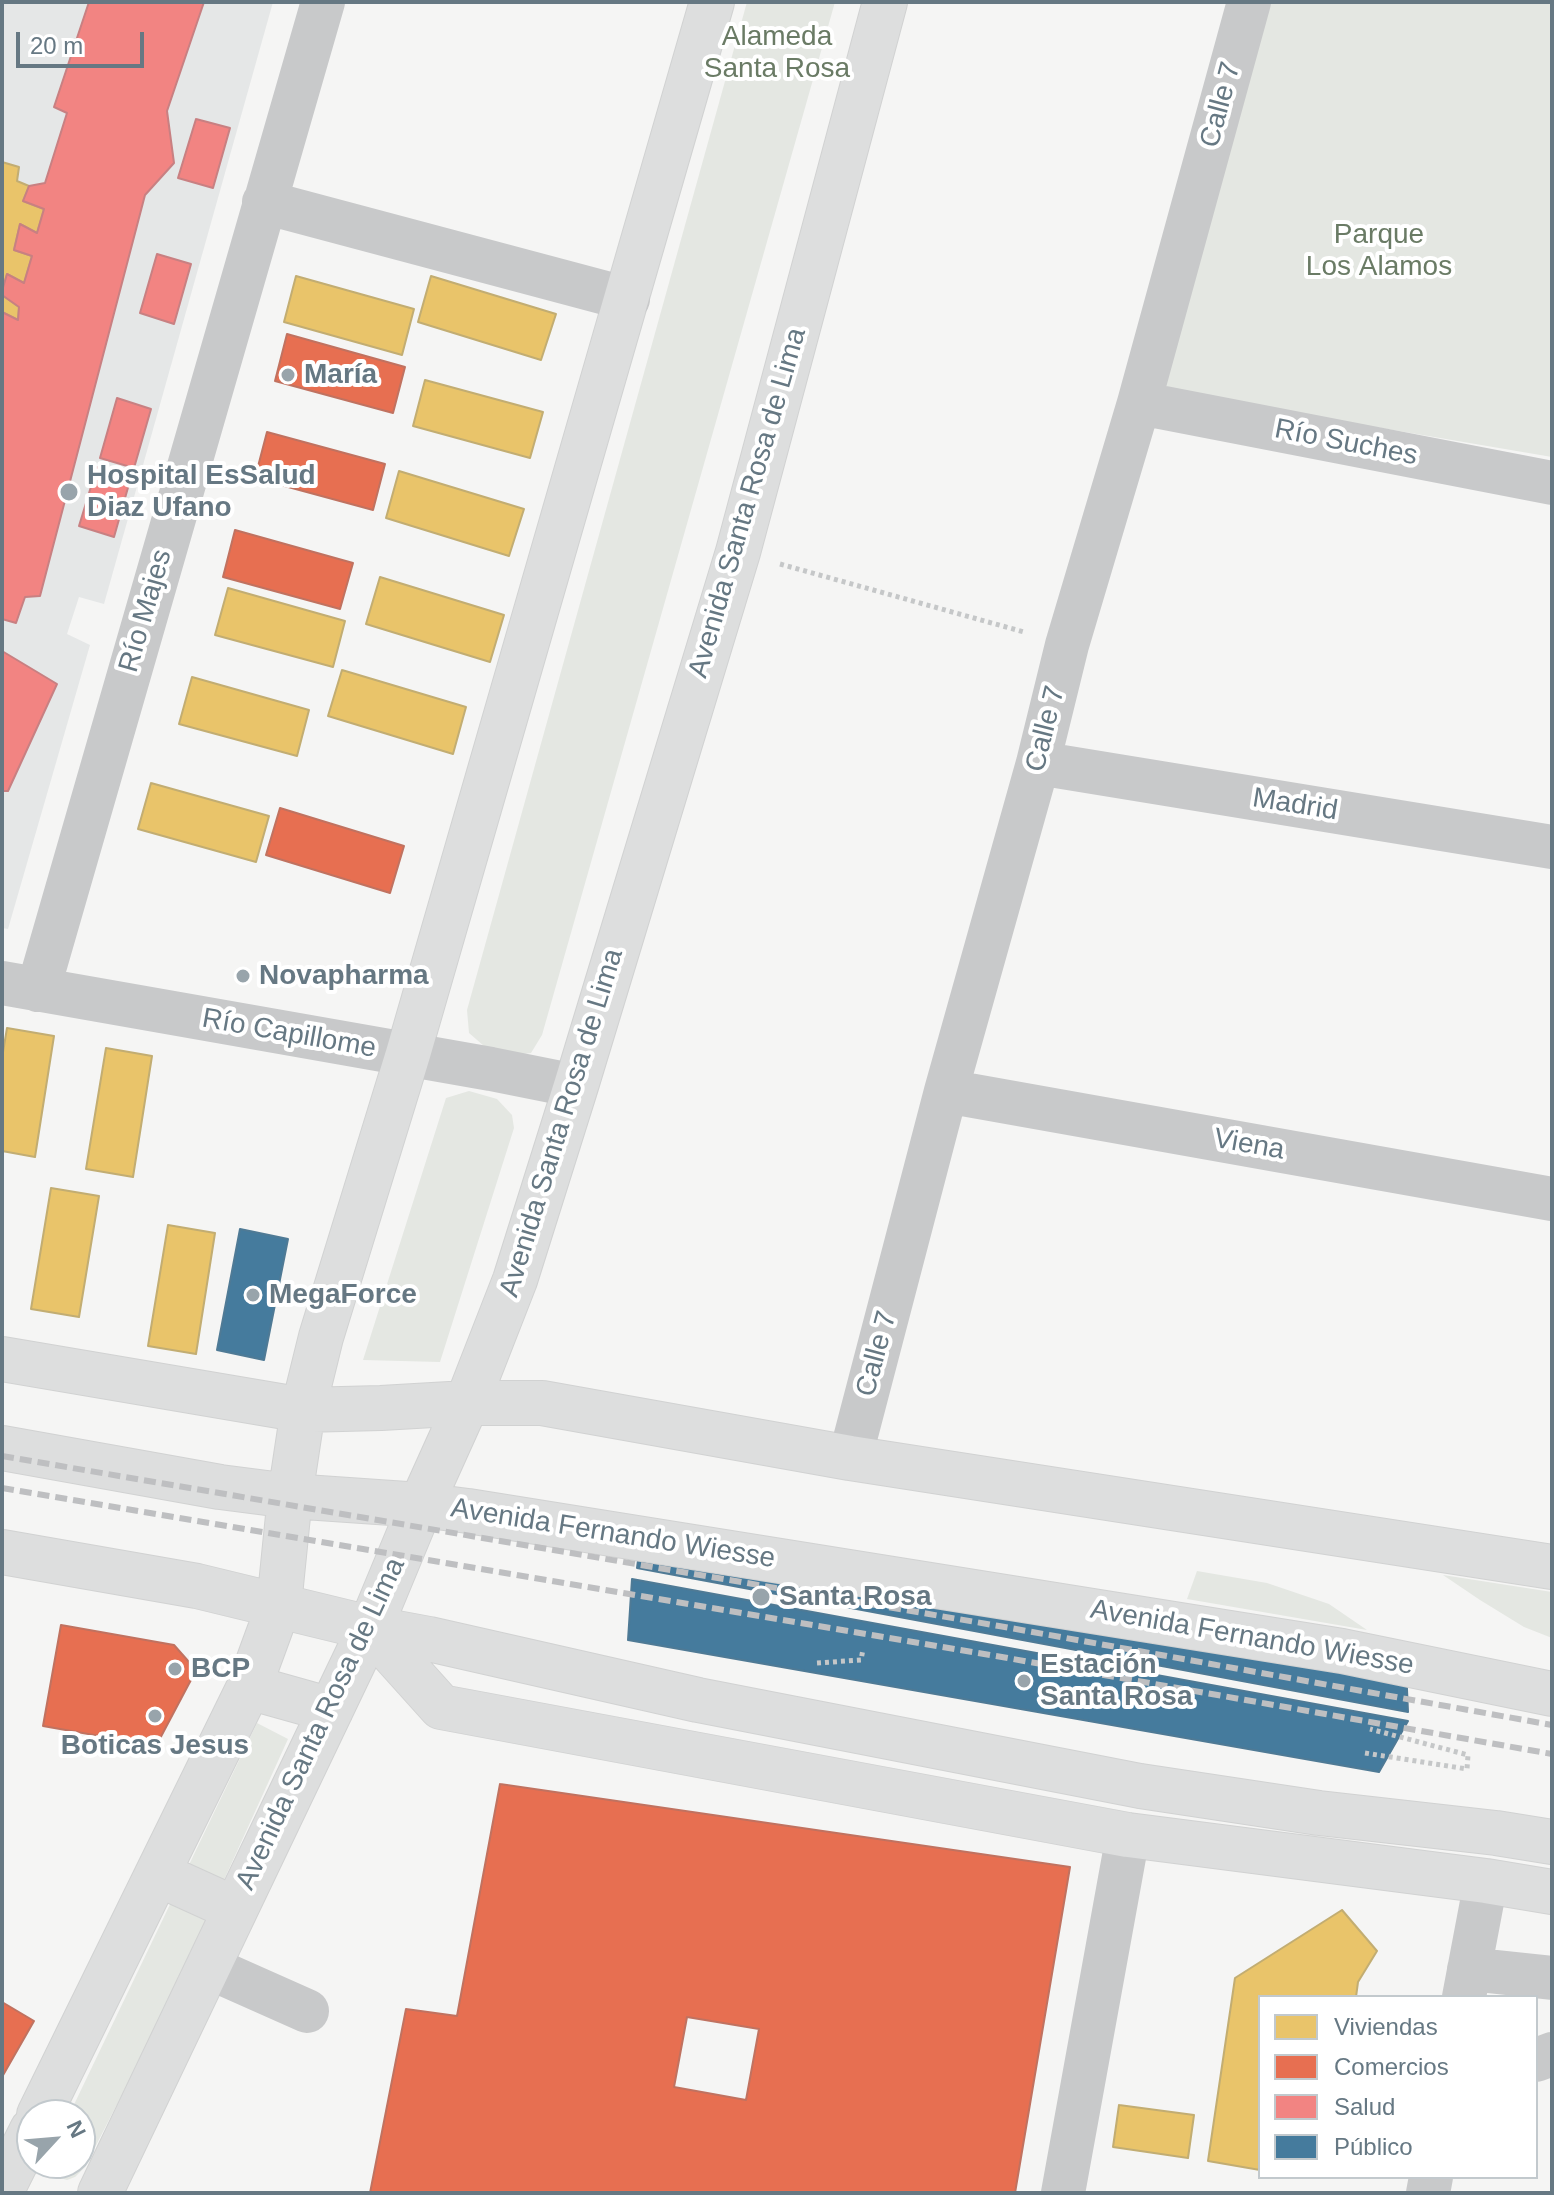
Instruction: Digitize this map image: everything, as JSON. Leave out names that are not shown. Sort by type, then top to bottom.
[{"type":"main road","points":[[47,2099],[249,1687],[279,1605],[303,1410],[321,1337],[408,1054],[712,2]]},
{"type":"main road","name":"Avenida Santa Rosa de Lima","points":[[100,2193],[370,1628],[467,1403],[515,1280],[738,552],[885,2]]},
{"type":"main road","points":[[2,1359],[303,1410],[542,1403],[850,1458],[1552,1567]]},
{"type":"main road","name":"Avenida Fernando Wiesse","points":[[2,1448],[220,1487],[484,1513],[1342,1651],[1552,1694]]},
{"type":"main road","points":[[2,1552],[185,1584],[698,1700],[1140,1786],[1319,1813],[1552,1842]]},
{"type":"main road","points":[[370,1628],[441,1707],[1128,1835],[1552,1892]]},
{"type":"main road","points":[[249,1687],[331,1710]]},
{"type":"main road","points":[[158,1874],[235,1909]]},
{"type":"main road","points":[[2,2190],[16,2162]]},
{"type":"street","name":"Río Majes","points":[[20,987],[264,202],[323,2]]},
{"type":"street","name":"Calle 7","points":[[850,1458],[946,1091],[1038,763],[1067,645],[1139,403],[1249,2]]},
{"type":"street","points":[[264,202],[628,299]]},
{"type":"street","name":"Río Suches","points":[[1139,403],[1552,483]]},
{"type":"street","name":"Madrid","points":[[1038,763],[1552,847]]},
{"type":"street","name":"Río Capillome","points":[[20,987],[576,1086]]},
{"type":"street","name":"Viena","points":[[946,1091],[1552,1199]]},
{"type":"street","points":[[1075,2191],[1128,1835]]},
{"type":"street","points":[[1486,1881],[1484,1984],[1552,1978]]},
{"type":"street","points":[[208,1967],[307,2011]]},
{"type":"path","points":[[738,552],[1067,645]]},
{"type":"path","points":[[817,1663],[861,1660],[863,1649]]},
{"type":"path","points":[[1365,1753],[1467,1769],[1468,1755],[1370,1729]]},
{"type":"shaded area","name":"Hospital EsSalud Diaz Ufano","points":[[4,2],[273,2],[104,604],[79,597],[67,634],[90,645],[8,929],[2,928]]},
{"type":"green space","name":"Alameda Santa Rosa","points":[[747,2],[835,2],[542,1035],[531,1053],[509,1056],[484,1046],[469,1033],[467,1010]]},
{"type":"green space","name":"Parque Los Alamos","points":[[1268,2],[1552,2],[1552,457],[1163,391]]},
{"type":"green space","points":[[469,1091],[497,1099],[512,1115],[514,1128],[440,1362],[363,1360],[446,1098]]},
{"type":"green space","points":[[1197,1571],[1267,1583],[1329,1604],[1367,1630],[1187,1599]]},
{"type":"green space","points":[[1443,1575],[1552,1592],[1552,1638],[1524,1627]]},
{"type":"green space","points":[[257,1723],[288,1739],[164,2012],[96,2145],[96,2099],[77,2099]]},
{"type":"building: Viviendas","points":[[2,162],[19,167],[17,181],[29,186],[23,201],[44,209],[37,233],[20,224],[14,250],[32,256],[24,283],[7,274],[2,291]]},
{"type":"building: Viviendas","points":[[296,276],[414,309],[402,355],[284,322]]},
{"type":"building: Viviendas","points":[[431,276],[556,314],[541,360],[418,322]]},
{"type":"building: Viviendas","points":[[2,295],[19,307],[18,320],[2,312]]},
{"type":"building: Viviendas","points":[[425,380],[543,412],[530,458],[413,426]]},
{"type":"building: Viviendas","points":[[399,471],[524,509],[509,556],[386,518]]},
{"type":"building: Viviendas","points":[[380,577],[504,615],[490,662],[366,624]]},
{"type":"building: Viviendas","points":[[228,588],[345,621],[333,667],[215,635]]},
{"type":"building: Viviendas","points":[[342,670],[466,707],[453,754],[328,716]]},
{"type":"building: Viviendas","points":[[192,677],[309,710],[297,756],[179,724]]},
{"type":"building: Viviendas","points":[[151,783],[269,816],[256,862],[138,829]]},
{"type":"building: Viviendas","points":[[7,1028],[54,1036],[35,1157],[2,1151],[2,1058]]},
{"type":"building: Viviendas","points":[[106,1048],[152,1056],[133,1177],[86,1169]]},
{"type":"building: Viviendas","points":[[51,1188],[99,1196],[79,1317],[31,1309]]},
{"type":"building: Viviendas","points":[[168,1225],[215,1233],[196,1354],[148,1346]]},
{"type":"building: Viviendas","points":[[1342,1910],[1377,1951],[1358,1982],[1356,1995],[1258,1995],[1258,2170],[1208,2161],[1235,1978]]},
{"type":"building: Viviendas","points":[[1119,2105],[1194,2115],[1188,2158],[1113,2147]]},
{"type":"building: Comercios","points":[[287,334],[405,367],[393,413],[275,381]]},
{"type":"building: Comercios","points":[[267,432],[385,464],[373,510],[255,478]]},
{"type":"building: Comercios","points":[[235,530],[353,563],[340,609],[223,577]]},
{"type":"building: Comercios","points":[[280,808],[404,846],[390,893],[266,855]]},
{"type":"building: Comercios","points":[[61,1625],[174,1645],[189,1662],[192,1678],[156,1746],[43,1726]]},
{"type":"building: Comercios","points":[[500,1784],[1070,1867],[1015,2193],[370,2193],[406,2009],[457,2016]],"holes":[[[687,2017],[759,2029],[746,2100],[674,2087]]]},
{"type":"building: Comercios","points":[[2,2002],[34,2021],[2,2077]]},
{"type":"building: Salud","points":[[89,2],[204,2],[167,111],[174,163],[145,195],[40,596],[25,597],[16,623],[2,619],[2,312],[18,320],[19,307],[2,295],[2,291],[7,274],[24,283],[32,256],[14,250],[20,224],[37,233],[44,209],[23,201],[29,186],[45,183],[67,113],[54,107]]},
{"type":"building: Salud","points":[[196,119],[230,128],[213,188],[178,178]]},
{"type":"building: Salud","points":[[157,254],[191,264],[174,324],[140,313]]},
{"type":"building: Salud","points":[[117,398],[151,409],[134,468],[100,458]]},
{"type":"building: Salud","points":[[97,467],[131,477],[114,537],[79,526]]},
{"type":"building: Salud","points":[[2,651],[57,684],[8,791],[2,791]]},
{"type":"building: Público","name":"MegaForce","points":[[240,1229],[288,1239],[264,1360],[217,1350]]},
{"type":"building: Público","name":"Estación Santa Rosa","points":[[643,1523],[1406,1667],[1408,1712],[637,1568]]},
{"type":"building: Público","name":"Estación Santa Rosa","points":[[632,1579],[1408,1721],[1379,1772],[628,1640]]},
{"type":"railway","points":[[2,1456],[999,1626],[1552,1725]]},
{"type":"railway","points":[[2,1488],[996,1656],[1552,1754]]},
{"type":"place","name":"María","points":[[288,375]]},
{"type":"place","name":"Hospital EsSalud Diaz Ufano","points":[[69,492]]},
{"type":"place","name":"Novapharma","points":[[243,976]]},
{"type":"place","name":"MegaForce","points":[[253,1295]]},
{"type":"place","name":"Santa Rosa","points":[[761,1597]]},
{"type":"place","name":"BCP","points":[[175,1669]]},
{"type":"place","name":"Estación Santa Rosa","points":[[1024,1681]]},
{"type":"place","name":"Boticas Jesus","points":[[155,1716]]}]
